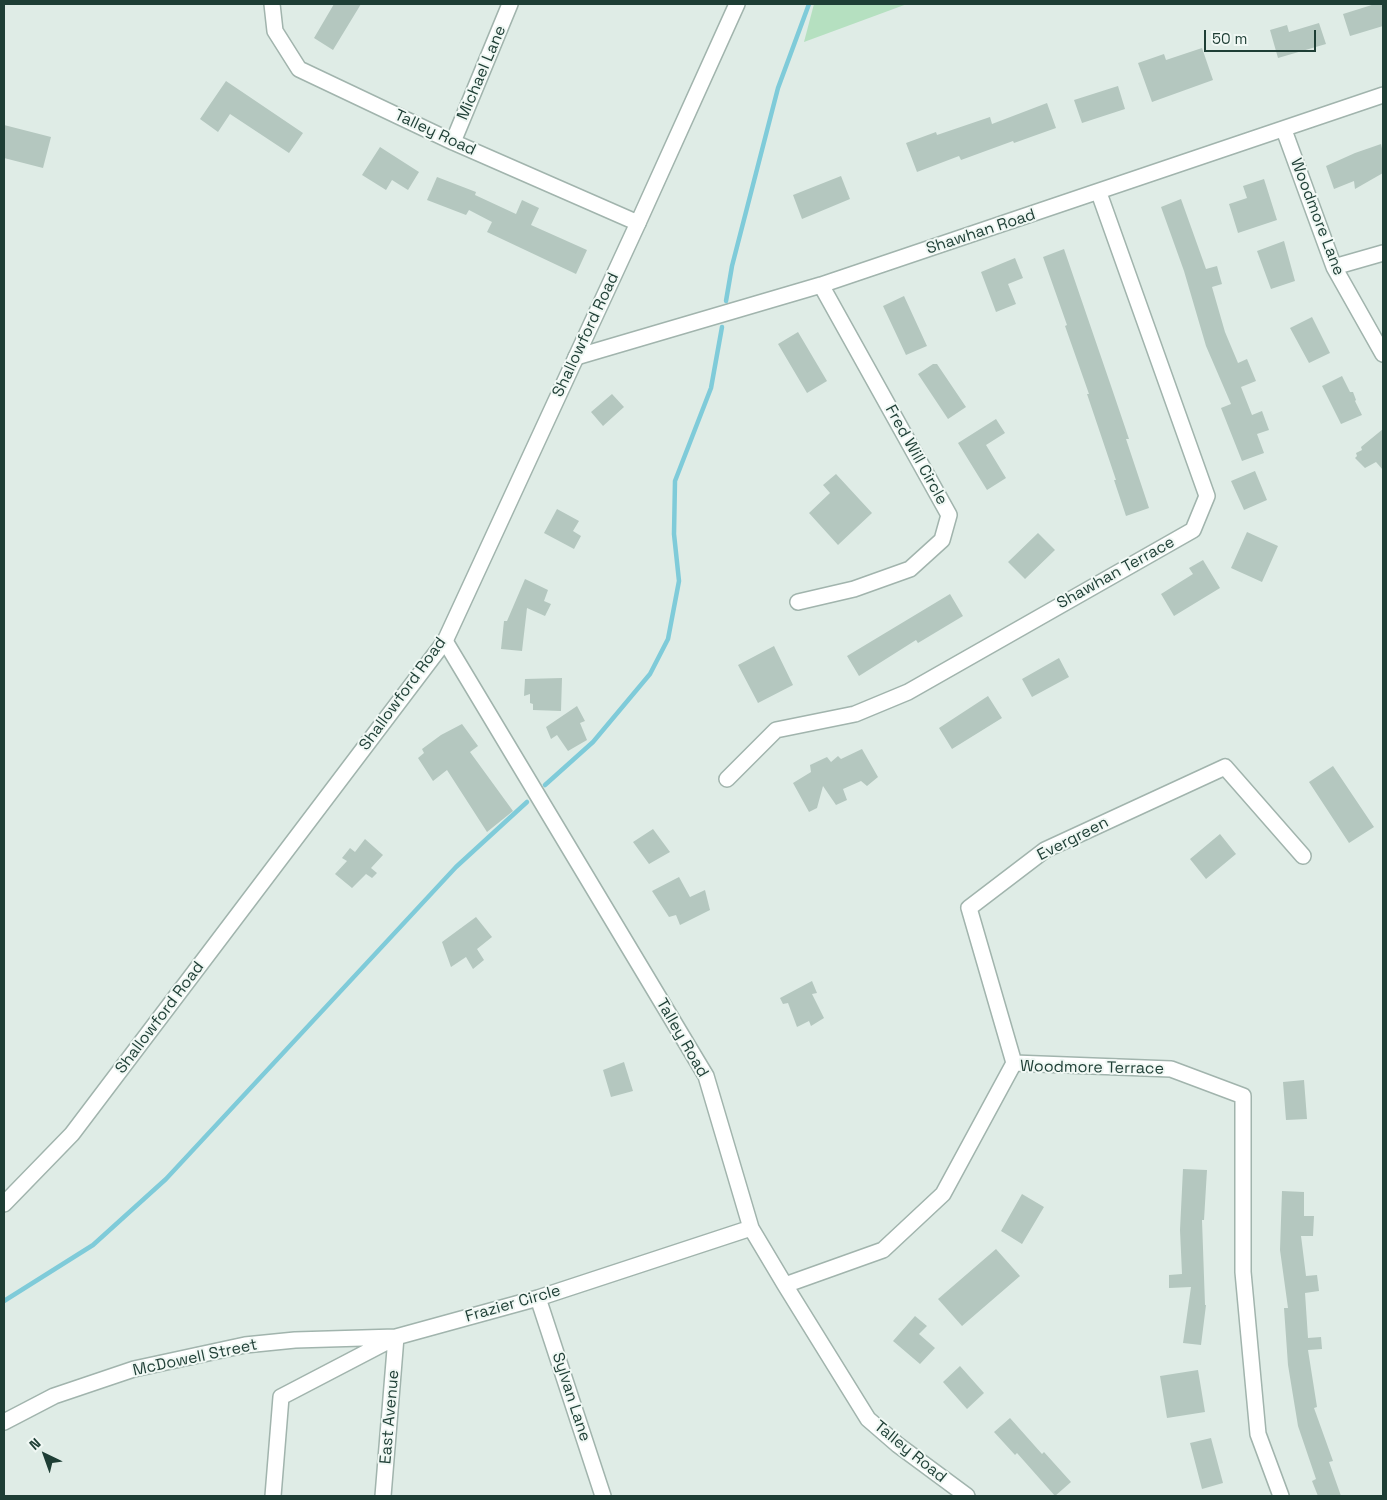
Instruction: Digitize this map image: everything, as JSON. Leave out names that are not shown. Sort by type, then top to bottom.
[{"type":"street","name":"Talley Road","points":[[272,4],[275,31],[299,69],[452,142],[638,223]]},
{"type":"street","name":"Michael Lane","points":[[452,142],[510,4]]},
{"type":"street","name":"Shallowford Road","points":[[4,1204],[72,1134],[445,641],[737,4]]},
{"type":"street","name":"Shawhan Road","points":[[576,357],[821,285],[1383,95]]},
{"type":"street","name":"Woodmore Lane","points":[[1284,130],[1334,267],[1383,354]]},
{"type":"street","name":"Shawhan Terrace","points":[[727,778],[776,730],[855,714],[908,692],[1193,530],[1207,496],[1099,192]]},
{"type":"street","points":[[1334,267],[1383,254]]},
{"type":"street","name":"Fred Will Circle","points":[[798,602],[854,589],[910,569],[942,540],[949,515],[821,285]]},
{"type":"street","name":"Talley Road","points":[[445,641],[706,1076],[752,1228],[785,1286],[868,1419],[898,1445],[967,1496]]},
{"type":"street","name":"Evergreen","points":[[1014,1063],[969,908],[1046,850],[1225,767],[1303,856]]},
{"type":"street","name":"Woodmore Terrace","points":[[785,1286],[883,1250],[943,1194],[1014,1063],[1172,1069],[1243,1096],[1243,1272],[1258,1434],[1281,1496]]},
{"type":"street","name":"Frazier Circle","points":[[273,1496],[281,1396],[396,1337],[538,1298],[752,1228]]},
{"type":"street","name":"Sylvan Lane","points":[[538,1298],[603,1496]]},
{"type":"street","name":"McDowell Street","points":[[4,1422],[54,1396],[134,1369],[217,1351],[245,1345],[295,1340],[396,1337]]},
{"type":"street","name":"East Avenue","points":[[383,1496],[396,1337]]},
{"type":"green space","points":[[814,4],[907,4],[804,42]]},
{"type":"building","points":[[334,4],[361,4],[333,50],[314,38]]},
{"type":"building","points":[[1375,4],[1383,4],[1383,26],[1350,36],[1343,14]]},
{"type":"building","points":[[1319,23],[1326,44],[1278,58],[1270,30],[1287,25],[1289,32]]},
{"type":"building","points":[[1202,48],[1213,80],[1152,102],[1138,63],[1164,54],[1166,60]]},
{"type":"building","points":[[226,81],[303,133],[289,153],[230,114],[218,132],[200,119]]},
{"type":"building","points":[[1118,86],[1125,109],[1082,123],[1074,100]]},
{"type":"building","points":[[1047,103],[1056,128],[961,160],[959,156],[917,172],[906,143],[936,132],[937,135],[990,117],[992,124]]},
{"type":"building","points":[[4,125],[51,137],[43,168],[4,158]]},
{"type":"building","points":[[1381,144],[1383,173],[1355,189],[1354,181],[1334,189],[1326,166]]},
{"type":"building","points":[[380,147],[419,172],[408,190],[392,180],[386,190],[362,175]]},
{"type":"building","points":[[841,176],[850,199],[802,219],[793,195]]},
{"type":"building","points":[[437,177],[476,192],[475,195],[516,214],[522,200],[539,208],[531,225],[587,250],[576,274],[487,232],[492,222],[469,210],[466,215],[427,200]]},
{"type":"building","points":[[1264,179],[1277,220],[1238,233],[1229,204],[1247,198],[1243,186]]},
{"type":"building","points":[[1181,199],[1206,269],[1217,266],[1222,284],[1212,287],[1225,332],[1238,363],[1247,359],[1256,381],[1241,387],[1252,415],[1262,411],[1269,430],[1257,434],[1264,453],[1242,461],[1221,408],[1231,404],[1206,346],[1184,271],[1161,207]]},
{"type":"building","points":[[1284,241],[1295,281],[1271,289],[1257,251]]},
{"type":"building","points":[[1064,249],[1129,439],[1126,439],[1149,508],[1126,516],[1087,394],[1089,394],[1065,326],[1067,325],[1043,257]]},
{"type":"building","points":[[1015,258],[1023,278],[1008,284],[1016,304],[996,312],[981,272]]},
{"type":"building","points":[[904,296],[927,346],[906,355],[883,306]]},
{"type":"building","points":[[1312,317],[1330,353],[1309,363],[1290,328]]},
{"type":"building","points":[[798,332],[827,381],[807,393],[778,344]]},
{"type":"building","points":[[933,364],[937,364],[966,407],[948,419],[918,374]]},
{"type":"building","points":[[1342,376],[1350,392],[1353,392],[1362,415],[1341,424],[1322,386]]},
{"type":"building","points":[[612,394],[624,407],[603,426],[591,412]]},
{"type":"building","points":[[996,419],[1005,433],[986,445],[1006,478],[987,490],[958,443]]},
{"type":"building","points":[[1383,429],[1383,470],[1376,462],[1365,468],[1355,458],[1357,456],[1356,453],[1362,450],[1361,447]]},
{"type":"building","points":[[1255,471],[1267,500],[1244,510],[1231,481]]},
{"type":"building","points":[[836,474],[872,513],[838,545],[809,513],[830,493],[823,485]]},
{"type":"building","points":[[557,509],[579,521],[573,531],[581,536],[574,549],[544,533]]},
{"type":"building","points":[[1247,532],[1278,546],[1262,582],[1231,568]]},
{"type":"building","points":[[1038,533],[1055,550],[1025,579],[1008,562]]},
{"type":"building","points":[[1203,560],[1220,588],[1174,616],[1161,594],[1193,574],[1189,568]]},
{"type":"building","points":[[525,579],[548,590],[544,601],[551,604],[545,616],[527,608],[522,651],[501,649],[504,621],[507,621]]},
{"type":"building","points":[[950,594],[963,616],[918,643],[916,640],[859,676],[847,656]]},
{"type":"building","points":[[774,646],[793,685],[758,703],[738,665]]},
{"type":"building","points":[[1059,658],[1069,677],[1032,697],[1022,679]]},
{"type":"building","points":[[562,678],[561,711],[533,710],[533,704],[530,703],[530,694],[524,696],[525,679]]},
{"type":"building","points":[[988,696],[1002,718],[952,749],[939,728]]},
{"type":"building","points":[[577,706],[585,721],[580,723],[587,740],[568,751],[557,735],[551,739],[546,727]]},
{"type":"building","points":[[462,724],[478,746],[470,752],[513,811],[487,832],[447,770],[433,781],[418,758],[424,753],[422,749],[441,735]]},
{"type":"building","points":[[862,749],[878,777],[867,786],[861,781],[843,789],[847,800],[836,805],[823,786],[817,808],[809,812],[793,783],[811,772],[810,765],[827,757],[831,762],[838,756],[841,759]]},
{"type":"building","points":[[1333,766],[1374,827],[1349,843],[1309,782]]},
{"type":"building","points":[[653,829],[670,852],[649,864],[633,842]]},
{"type":"building","points":[[1220,834],[1236,854],[1206,879],[1190,859]]},
{"type":"building","points":[[365,839],[383,855],[371,868],[377,873],[372,878],[366,874],[352,888],[335,874],[347,861],[342,858],[350,848],[355,852]]},
{"type":"building","points":[[679,877],[690,897],[705,890],[710,910],[680,925],[676,915],[669,917],[652,891]]},
{"type":"building","points":[[476,917],[492,937],[477,949],[484,960],[473,969],[466,957],[451,967],[442,942]]},
{"type":"building","points":[[812,981],[817,993],[812,994],[824,1018],[811,1026],[809,1021],[797,1027],[788,1003],[783,1004],[780,998]]},
{"type":"building","points":[[624,1062],[633,1091],[611,1097],[603,1070]]},
{"type":"building","points":[[1304,1080],[1307,1119],[1286,1120],[1283,1082]]},
{"type":"building","points":[[1183,1169],[1207,1170],[1204,1220],[1202,1220],[1206,1305],[1201,1345],[1183,1343],[1191,1287],[1169,1288],[1169,1275],[1182,1274],[1180,1230]]},
{"type":"building","points":[[1282,1191],[1304,1192],[1304,1216],[1314,1216],[1313,1236],[1301,1236],[1306,1276],[1317,1275],[1319,1291],[1305,1293],[1308,1338],[1321,1337],[1322,1349],[1308,1350],[1317,1407],[1314,1408],[1333,1461],[1329,1462],[1341,1496],[1318,1496],[1312,1481],[1316,1479],[1298,1426],[1288,1365],[1284,1308],[1288,1308],[1280,1250]]},
{"type":"building","points":[[1022,1194],[1044,1207],[1022,1244],[1001,1231]]},
{"type":"building","points":[[996,1249],[1020,1276],[962,1326],[938,1299]]},
{"type":"building","points":[[915,1316],[927,1326],[919,1334],[935,1348],[920,1364],[893,1341]]},
{"type":"building","points":[[960,1366],[984,1393],[967,1409],[943,1382]]},
{"type":"building","points":[[1198,1370],[1205,1412],[1167,1418],[1160,1376]]},
{"type":"building","points":[[1010,1418],[1042,1454],[1044,1452],[1071,1482],[1055,1496],[1017,1453],[1015,1455],[994,1432]]},
{"type":"building","points":[[1211,1438],[1223,1483],[1202,1489],[1190,1443]]},
{"type":"waterway","points":[[726,301],[732,266],[778,88],[809,4]]},
{"type":"waterway","points":[[545,785],[593,742],[650,674],[668,639],[679,581],[674,534],[675,481],[711,388],[722,327]]},
{"type":"waterway","points":[[4,1301],[93,1245],[166,1179],[456,867],[527,802]]}]
